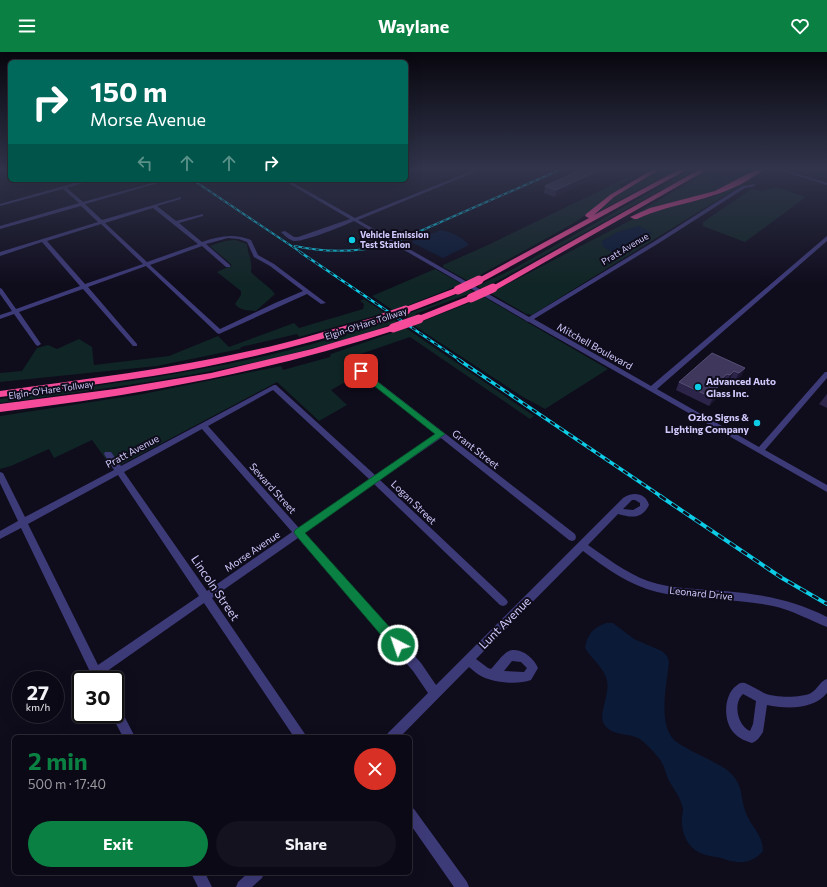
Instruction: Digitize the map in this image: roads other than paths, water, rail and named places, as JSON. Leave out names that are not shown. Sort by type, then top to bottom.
[{"type":"highway","points":[[522,259],[536,248],[584,219],[599,207]]},
{"type":"highway","name":"Elgin-O'Hare Tollway","points":[[0,394],[179,368],[259,352],[321,337],[380,319],[458,290],[522,259],[616,207]]},
{"type":"highway","name":"Elgin-O'Hare Tollway","points":[[0,408],[149,387],[246,369],[334,347],[419,319],[493,288],[638,207]]},
{"type":"highway","points":[[546,259],[639,214],[665,207]]},
{"type":"highway","points":[[0,386],[123,377]]},
{"type":"highway","points":[[0,413],[33,408],[55,401]]},
{"type":"street","points":[[0,228],[72,207]]},
{"type":"street","points":[[85,207],[219,332],[308,291]]},
{"type":"street","points":[[0,254],[151,207]]},
{"type":"street","points":[[155,207],[201,244],[206,246],[228,266]]},
{"type":"street","name":"Mitchell Boulevard","points":[[332,207],[827,489]]},
{"type":"street","points":[[283,232],[293,239],[298,239],[354,220],[386,207]]},
{"type":"street","name":"Pratt Avenue","points":[[528,320],[713,207]]},
{"type":"street","points":[[175,223],[201,215]]},
{"type":"street","points":[[0,318],[201,244],[220,238],[234,237],[249,241],[256,256],[272,264],[323,303]]},
{"type":"street","points":[[652,389],[827,238]]},
{"type":"street","points":[[43,240],[135,345]]},
{"type":"street","points":[[0,290],[38,344]]},
{"type":"street","name":"Grant Street","points":[[350,362],[572,537]]},
{"type":"street","points":[[760,451],[827,374]]},
{"type":"street","name":"Pratt Avenue","points":[[0,535],[274,387]]},
{"type":"street","name":"Logan Street","points":[[274,387],[376,480],[503,602]]},
{"type":"street","name":"Seward Street","points":[[203,425],[417,667],[435,693]]},
{"type":"street","name":"Morse Avenue","points":[[105,671],[205,597],[441,434]]},
{"type":"street","name":"Lincoln Street","points":[[108,454],[300,735]]},
{"type":"street","points":[[0,475],[96,671]]},
{"type":"street","name":"Lunt Avenue","points":[[394,735],[617,510]]},
{"type":"street","name":"Leonard Drive","points":[[582,545],[621,574],[658,588],[765,600],[798,608],[827,622]]},
{"type":"street","points":[[468,660],[486,672],[494,674]]},
{"type":"street","points":[[762,698],[773,701],[796,701],[813,698],[820,693],[827,684]]},
{"type":"street","points":[[122,723],[128,735]]},
{"type":"street","points":[[412,816],[462,887]]},
{"type":"street","points":[[199,875],[205,887]]},
{"type":"street","points":[[243,887],[255,875]]},
{"type":"water","points":[[639,226],[652,233],[622,253],[616,255],[602,246],[602,241],[618,232]]},
{"type":"water","points":[[441,230],[456,235],[469,245],[443,258],[413,243],[413,241]]},
{"type":"water","points":[[606,623],[613,623],[634,639],[662,651],[667,656],[669,662],[664,706],[667,728],[671,736],[678,743],[723,767],[738,782],[746,813],[763,845],[763,851],[755,858],[746,862],[732,861],[705,855],[690,846],[683,833],[683,809],[681,801],[668,779],[660,760],[649,747],[638,738],[614,732],[606,727],[603,722],[602,714],[608,686],[606,676],[585,648],[589,635],[595,629]]},
{"type":"railway","points":[[233,207],[302,253]]},
{"type":"railway","points":[[295,246],[329,251],[363,250],[386,246],[475,207]]},
{"type":"railway","points":[[300,252],[461,361]]},
{"type":"railway","points":[[459,360],[662,497]]},
{"type":"railway","points":[[660,496],[782,578],[827,604]]},
{"type":"place","name":"Vehicle Emission Test Station","points":[[352,240]]},
{"type":"place","name":"Advanced Auto Glass Inc.","points":[[698,387]]},
{"type":"place","name":"Ozko Signs & Lighting Company","points":[[757,423]]}]
